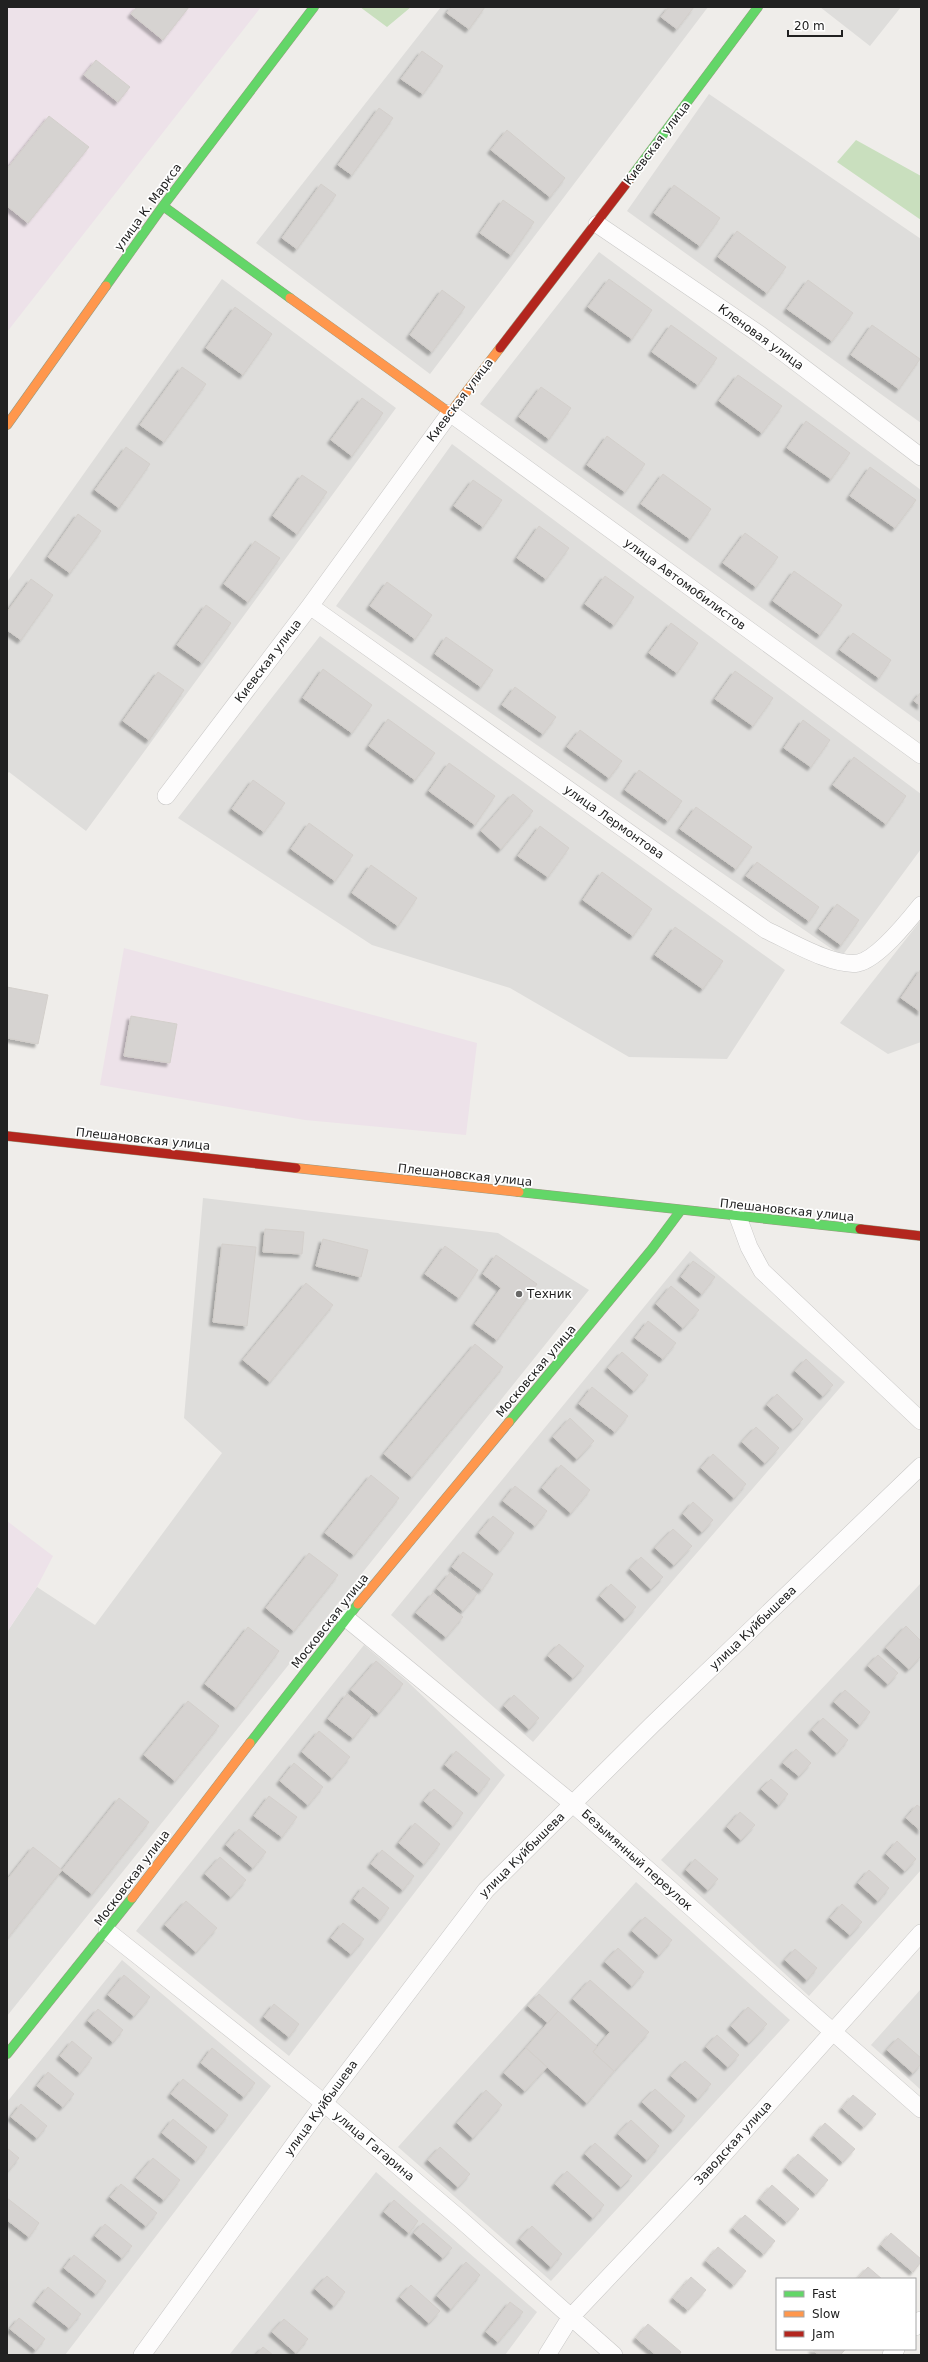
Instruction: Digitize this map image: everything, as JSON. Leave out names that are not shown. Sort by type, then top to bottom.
[{"type":"street","name":"улица К. Маркса","points":[[7,425],[163,206],[314,7]]},
{"type":"street","name":"Киевская улица","points":[[166,796],[310,606],[450,413],[597,224],[758,7]]},
{"type":"street","points":[[163,206],[450,413]]},
{"type":"street","name":"Кленовая улица","points":[[597,224],[760,334],[921,457]]},
{"type":"street","name":"улица Автомобилистов","points":[[450,413],[921,755]]},
{"type":"street","name":"улица Лермонтова","points":[[310,606],[766,930],[834,961],[859,963],[874,955],[909,920],[921,904]]},
{"type":"street","name":"Плешановская улица","points":[[7,1136],[921,1236]]},
{"type":"street","name":"Московская улица","points":[[7,2054],[107,1932],[346,1618],[652,1249],[681,1210]]},
{"type":"street","points":[[738,1217],[749,1247],[762,1271],[921,1420]]},
{"type":"street","name":"улица Куйбышева","points":[[142,2355],[324,2103],[486,1890],[652,1724],[921,1466]]},
{"type":"street","name":"Безымянный переулок","points":[[346,1618],[573,1804],[921,2109]]},
{"type":"street","name":"улица Гагарина","points":[[107,1932],[324,2103],[459,2218],[570,2318],[614,2355]]},
{"type":"street","name":"Заводская улица","points":[[547,2355],[570,2318],[707,2173],[921,1933]]},
{"type":"shaded area","points":[[7,7],[261,7],[7,332]]},
{"type":"shaded area","points":[[441,7],[708,7],[430,374],[256,243]]},
{"type":"shaded area","points":[[820,7],[901,7],[870,46]]},
{"type":"shaded area","points":[[709,94],[921,239],[921,423],[627,211]]},
{"type":"shaded area","points":[[599,252],[921,490],[921,723],[480,404]]},
{"type":"shaded area","points":[[222,279],[396,408],[86,831],[9,772],[7,774],[7,582]]},
{"type":"shaded area","points":[[452,444],[921,794],[921,849],[842,956],[336,606]]},
{"type":"shaded area","points":[[320,636],[785,970],[727,1059],[629,1057],[510,988],[372,945],[178,818]]},
{"type":"shaded area","points":[[921,920],[921,1042],[888,1054],[840,1023]]},
{"type":"shaded area","points":[[124,948],[477,1043],[466,1135],[305,1120],[100,1085]]},
{"type":"shaded area","points":[[203,1198],[498,1233],[589,1290],[7,2016],[7,1632],[37,1587],[95,1625],[222,1453],[184,1418]]},
{"type":"shaded area","points":[[690,1251],[845,1382],[533,1742],[391,1615]]},
{"type":"shaded area","points":[[7,1521],[53,1556],[37,1587],[7,1632]]},
{"type":"shaded area","points":[[921,1583],[921,1870],[809,1996],[661,1860]]},
{"type":"shaded area","points":[[364,1645],[407,1681],[505,1775],[289,2056],[136,1931]]},
{"type":"shaded area","points":[[636,1882],[790,2020],[551,2281],[398,2147]]},
{"type":"shaded area","points":[[122,1960],[271,2086],[65,2355],[7,2355],[7,2102]]},
{"type":"shaded area","points":[[921,1989],[921,2090],[871,2045]]},
{"type":"shaded area","points":[[376,2172],[537,2312],[505,2355],[229,2355]]},
{"type":"green space","points":[[360,7],[411,7],[387,27]]},
{"type":"green space","points":[[856,140],[921,176],[921,220],[837,162]]},
{"type":"building","points":[[137,7],[189,7],[163,40],[131,14]]},
{"type":"building","points":[[451,7],[485,7],[469,29],[447,13]]},
{"type":"building","points":[[669,7],[694,7],[677,29],[661,17]]},
{"type":"building","points":[[422,51],[443,66],[423,94],[401,79]]},
{"type":"building","points":[[96,60],[130,87],[118,102],[84,75]]},
{"type":"building","points":[[379,108],[393,118],[352,175],[338,165]]},
{"type":"building","points":[[49,116],[89,147],[28,223],[7,206],[7,169]]},
{"type":"building","points":[[507,130],[565,178],[550,197],[491,150]]},
{"type":"building","points":[[321,184],[336,195],[297,249],[282,238]]},
{"type":"building","points":[[674,185],[720,218],[700,246],[654,213]]},
{"type":"building","points":[[503,200],[534,222],[511,255],[480,233]]},
{"type":"building","points":[[737,231],[786,267],[767,293],[718,257]]},
{"type":"building","points":[[609,279],[652,310],[632,339],[588,307]]},
{"type":"building","points":[[808,280],[853,313],[832,341],[787,309]]},
{"type":"building","points":[[442,290],[465,307],[432,352],[410,335]]},
{"type":"building","points":[[235,307],[272,334],[243,375],[206,348]]},
{"type":"building","points":[[671,325],[717,358],[698,385],[652,352]]},
{"type":"building","points":[[872,325],[920,359],[899,389],[851,355]]},
{"type":"building","points":[[182,367],[206,384],[164,442],[140,425]]},
{"type":"building","points":[[738,375],[782,406],[762,433],[719,401]]},
{"type":"building","points":[[541,387],[571,408],[549,439],[519,417]]},
{"type":"building","points":[[362,398],[383,413],[352,456],[331,440]]},
{"type":"building","points":[[806,421],[850,453],[831,479],[787,448]]},
{"type":"building","points":[[607,436],[645,464],[625,492],[587,465]]},
{"type":"building","points":[[126,447],[150,464],[119,508],[95,490]]},
{"type":"building","points":[[870,467],[916,500],[895,528],[850,496]]},
{"type":"building","points":[[663,474],[711,509],[690,539],[641,504]]},
{"type":"building","points":[[302,475],[327,492],[297,534],[273,516]]},
{"type":"building","points":[[473,480],[502,500],[483,527],[454,506]]},
{"type":"building","points":[[78,514],[101,531],[70,573],[48,557]]},
{"type":"building","points":[[539,526],[569,548],[546,579],[517,558]]},
{"type":"building","points":[[745,533],[778,557],[756,587],[723,563]]},
{"type":"building","points":[[255,541],[280,558],[248,602],[224,584]]},
{"type":"building","points":[[794,571],[842,605],[820,635],[773,601]]},
{"type":"building","points":[[605,576],[634,597],[614,625],[585,604]]},
{"type":"building","points":[[31,579],[53,595],[21,640],[7,630],[7,612]]},
{"type":"building","points":[[387,582],[432,615],[415,639],[370,606]]},
{"type":"building","points":[[206,605],[231,623],[202,663],[177,645]]},
{"type":"building","points":[[671,623],[698,643],[677,673],[649,653]]},
{"type":"building","points":[[853,633],[891,660],[879,678],[840,650]]},
{"type":"building","points":[[446,637],[493,670],[481,687],[435,654]]},
{"type":"building","points":[[323,669],[372,705],[352,733],[303,698]]},
{"type":"building","points":[[735,671],[773,698],[753,726],[715,699]]},
{"type":"building","points":[[158,672],[184,690],[149,740],[123,721]]},
{"type":"building","points":[[515,687],[556,717],[543,734],[502,705]]},
{"type":"building","points":[[921,692],[921,706],[914,701]]},
{"type":"building","points":[[388,719],[435,753],[415,780],[369,746]]},
{"type":"building","points":[[803,720],[830,740],[811,767],[784,748]]},
{"type":"building","points":[[580,730],[622,761],[609,778],[567,747]]},
{"type":"building","points":[[854,757],[906,796],[886,824],[833,785]]},
{"type":"building","points":[[449,763],[495,796],[475,825],[429,791]]},
{"type":"building","points":[[639,770],[682,801],[668,821],[625,790]]},
{"type":"building","points":[[253,780],[285,803],[264,832],[232,809]]},
{"type":"building","points":[[513,794],[533,811],[501,849],[481,831]]},
{"type":"building","points":[[696,807],[752,847],[736,869],[680,829]]},
{"type":"building","points":[[309,823],[353,855],[335,881],[291,849]]},
{"type":"building","points":[[540,826],[569,848],[548,877],[518,856]]},
{"type":"building","points":[[757,862],[819,907],[809,921],[746,876]]},
{"type":"building","points":[[371,865],[417,898],[398,926],[352,893]]},
{"type":"building","points":[[602,872],[652,909],[633,936],[583,900]]},
{"type":"building","points":[[837,904],[859,920],[841,945],[819,929]]},
{"type":"building","points":[[675,927],[723,961],[703,989],[655,955]]},
{"type":"building","points":[[921,969],[921,1012],[901,998]]},
{"type":"building","points":[[7,987],[48,995],[38,1044],[7,1038]]},
{"type":"building","points":[[131,1016],[177,1024],[170,1063],[124,1056]]},
{"type":"building","points":[[265,1229],[304,1232],[302,1254],[263,1252]]},
{"type":"building","points":[[323,1239],[368,1250],[361,1277],[316,1266]]},
{"type":"building","points":[[222,1244],[256,1247],[247,1326],[213,1322]]},
{"type":"building","points":[[445,1246],[478,1270],[459,1298],[425,1274]]},
{"type":"building","points":[[496,1255],[537,1284],[497,1340],[475,1324],[501,1288],[483,1274]]},
{"type":"building","points":[[693,1261],[715,1277],[702,1294],[681,1277]]},
{"type":"building","points":[[306,1283],[333,1305],[270,1382],[243,1360]]},
{"type":"building","points":[[671,1286],[699,1310],[683,1328],[656,1304]]},
{"type":"building","points":[[648,1321],[676,1343],[663,1359],[635,1338]]},
{"type":"building","points":[[475,1344],[503,1367],[412,1477],[384,1454]]},
{"type":"building","points":[[622,1352],[648,1375],[634,1391],[608,1368]]},
{"type":"building","points":[[806,1359],[833,1385],[823,1396],[795,1371]]},
{"type":"building","points":[[592,1387],[628,1416],[615,1432],[579,1404]]},
{"type":"building","points":[[777,1394],[803,1419],[793,1429],[767,1405]]},
{"type":"building","points":[[570,1418],[594,1441],[577,1459],[553,1437]]},
{"type":"building","points":[[756,1427],[779,1448],[765,1463],[742,1442]]},
{"type":"building","points":[[713,1454],[746,1484],[734,1498],[701,1468]]},
{"type":"building","points":[[561,1465],[590,1490],[571,1513],[542,1488]]},
{"type":"building","points":[[371,1475],[399,1498],[354,1555],[325,1533]]},
{"type":"building","points":[[515,1486],[547,1511],[535,1526],[503,1501]]},
{"type":"building","points":[[693,1502],[713,1520],[702,1532],[683,1514]]},
{"type":"building","points":[[493,1516],[514,1533],[500,1551],[479,1533]]},
{"type":"building","points":[[673,1529],[692,1546],[674,1565],[655,1548]]},
{"type":"building","points":[[463,1552],[493,1574],[482,1590],[452,1567]]},
{"type":"building","points":[[309,1553],[338,1575],[294,1631],[266,1608]]},
{"type":"building","points":[[641,1557],[663,1577],[651,1589],[630,1569]]},
{"type":"building","points":[[450,1573],[477,1594],[463,1611],[437,1589]]},
{"type":"building","points":[[611,1584],[636,1607],[625,1619],[600,1596]]},
{"type":"building","points":[[433,1593],[463,1617],[446,1637],[416,1613]]},
{"type":"building","points":[[906,1626],[921,1641],[921,1656],[909,1669],[886,1648]]},
{"type":"building","points":[[248,1627],[279,1651],[236,1708],[205,1684]]},
{"type":"building","points":[[559,1644],[584,1666],[573,1678],[548,1656]]},
{"type":"building","points":[[878,1655],[898,1673],[888,1684],[868,1666]]},
{"type":"building","points":[[376,1661],[403,1684],[379,1713],[351,1690]]},
{"type":"building","points":[[845,1690],[870,1712],[860,1725],[834,1702]]},
{"type":"building","points":[[347,1694],[372,1714],[353,1738],[328,1719]]},
{"type":"building","points":[[514,1695],[539,1718],[529,1729],[504,1706]]},
{"type":"building","points":[[188,1701],[219,1726],[175,1781],[144,1755]]},
{"type":"building","points":[[823,1718],[848,1740],[837,1753],[812,1730]]},
{"type":"building","points":[[319,1731],[350,1757],[332,1778],[302,1752]]},
{"type":"building","points":[[796,1749],[811,1763],[799,1776],[783,1763]]},
{"type":"building","points":[[456,1751],[490,1779],[479,1793],[445,1765]]},
{"type":"building","points":[[294,1763],[323,1787],[308,1805],[280,1781]]},
{"type":"building","points":[[771,1779],[788,1794],[779,1805],[761,1789]]},
{"type":"building","points":[[434,1789],[463,1813],[453,1826],[424,1801]]},
{"type":"building","points":[[269,1796],[297,1817],[282,1837],[254,1816]]},
{"type":"building","points":[[119,1798],[149,1822],[92,1894],[62,1870]]},
{"type":"building","points":[[917,1805],[921,1808],[921,1831],[906,1818]]},
{"type":"building","points":[[740,1812],[755,1825],[741,1840],[727,1827]]},
{"type":"building","points":[[415,1823],[440,1844],[424,1864],[399,1843]]},
{"type":"building","points":[[239,1829],[266,1852],[253,1868],[226,1845]]},
{"type":"building","points":[[897,1841],[916,1859],[905,1871],[886,1854]]},
{"type":"building","points":[[33,1847],[62,1870],[7,1939],[7,1880]]},
{"type":"building","points":[[382,1850],[414,1876],[403,1890],[371,1864]]},
{"type":"building","points":[[220,1857],[246,1880],[231,1897],[205,1874]]},
{"type":"building","points":[[695,1859],[718,1879],[708,1890],[686,1870]]},
{"type":"building","points":[[869,1870],[889,1888],[878,1901],[858,1883]]},
{"type":"building","points":[[363,1887],[389,1908],[380,1920],[354,1899]]},
{"type":"building","points":[[186,1901],[217,1928],[196,1952],[165,1925]]},
{"type":"building","points":[[842,1904],[862,1922],[850,1935],[830,1918]]},
{"type":"building","points":[[645,1917],[672,1940],[659,1955],[632,1931]]},
{"type":"building","points":[[343,1923],[364,1939],[351,1954],[331,1938]]},
{"type":"building","points":[[618,1948],[644,1972],[632,1986],[605,1962]]},
{"type":"building","points":[[795,1949],[817,1968],[807,1980],[785,1960]]},
{"type":"building","points":[[124,1975],[150,1997],[134,2016],[108,1995]]},
{"type":"building","points":[[590,1980],[649,2032],[614,2071],[593,2052],[610,2032],[573,1999]]},
{"type":"building","points":[[539,1994],[558,2011],[548,2023],[528,2006]]},
{"type":"building","points":[[274,2004],[299,2024],[289,2037],[264,2017]]},
{"type":"building","points":[[748,2007],[767,2024],[749,2043],[731,2026]]},
{"type":"building","points":[[98,2009],[123,2030],[113,2042],[88,2021]]},
{"type":"building","points":[[558,2011],[597,2046],[593,2052],[614,2071],[587,2103],[526,2048]]},
{"type":"building","points":[[717,2035],[739,2055],[728,2067],[706,2047]]},
{"type":"building","points":[[898,2038],[921,2058],[921,2064],[913,2073],[887,2050]]},
{"type":"building","points":[[72,2041],[92,2058],[80,2073],[60,2056]]},
{"type":"building","points":[[212,2048],[255,2083],[244,2097],[201,2063]]},
{"type":"building","points":[[526,2048],[547,2067],[525,2091],[504,2073]]},
{"type":"building","points":[[685,2061],[711,2084],[698,2099],[671,2076]]},
{"type":"building","points":[[48,2072],[74,2094],[63,2107],[37,2086]]},
{"type":"building","points":[[183,2079],[228,2115],[216,2130],[171,2094]]},
{"type":"building","points":[[655,2089],[685,2116],[673,2130],[642,2102]]},
{"type":"building","points":[[486,2090],[502,2105],[473,2138],[457,2123]]},
{"type":"building","points":[[853,2095],[876,2114],[864,2127],[842,2108]]},
{"type":"building","points":[[21,2104],[47,2126],[37,2138],[11,2117]]},
{"type":"building","points":[[173,2119],[207,2147],[196,2161],[162,2133]]},
{"type":"building","points":[[631,2120],[659,2146],[647,2160],[618,2134]]},
{"type":"building","points":[[825,2123],[855,2149],[843,2162],[814,2136]]},
{"type":"building","points":[[595,2143],[632,2176],[621,2187],[585,2154]]},
{"type":"building","points":[[440,2147],[470,2174],[458,2187],[428,2160]]},
{"type":"building","points":[[7,2148],[19,2158],[8,2171],[7,2170]]},
{"type":"building","points":[[798,2154],[828,2180],[816,2194],[786,2168]]},
{"type":"building","points":[[153,2158],[180,2180],[164,2200],[136,2178]]},
{"type":"building","points":[[567,2171],[604,2205],[593,2218],[555,2184]]},
{"type":"building","points":[[121,2184],[157,2213],[146,2226],[110,2197]]},
{"type":"building","points":[[772,2185],[799,2209],[787,2222],[760,2199]]},
{"type":"building","points":[[7,2198],[39,2223],[29,2237],[7,2220]]},
{"type":"building","points":[[394,2200],[418,2221],[409,2233],[384,2212]]},
{"type":"building","points":[[745,2215],[775,2241],[764,2254],[733,2228]]},
{"type":"building","points":[[423,2223],[452,2248],[443,2258],[414,2233]]},
{"type":"building","points":[[105,2224],[132,2246],[122,2258],[95,2236]]},
{"type":"building","points":[[532,2226],[562,2254],[551,2267],[520,2239]]},
{"type":"building","points":[[891,2233],[921,2259],[921,2262],[913,2272],[881,2245]]},
{"type":"building","points":[[718,2247],[746,2271],[734,2285],[706,2261]]},
{"type":"building","points":[[74,2255],[106,2281],[96,2294],[64,2268]]},
{"type":"building","points":[[466,2262],[480,2275],[451,2309],[437,2296]]},
{"type":"building","points":[[868,2267],[881,2278],[858,2278]]},
{"type":"building","points":[[327,2276],[345,2292],[334,2306],[315,2289]]},
{"type":"building","points":[[691,2277],[706,2290],[688,2310],[673,2298]]},
{"type":"building","points":[[411,2285],[440,2311],[429,2323],[400,2297]]},
{"type":"building","points":[[48,2287],[81,2314],[69,2328],[36,2302]]},
{"type":"building","points":[[510,2302],[523,2312],[498,2342],[486,2332]]},
{"type":"building","points":[[19,2318],[45,2339],[36,2350],[10,2329]]},
{"type":"building","points":[[284,2319],[308,2339],[296,2353],[272,2332]]},
{"type":"building","points":[[648,2324],[681,2352],[679,2355],[656,2355],[636,2338]]},
{"type":"building","points":[[263,2347],[273,2355],[256,2355]]},
{"type":"building","points":[[813,2350],[845,2350],[840,2355],[819,2355]]},
{"type":"traffic: fast","points":[[106,286],[163,206],[314,7]]},
{"type":"traffic: fast","points":[[629,180],[758,7]]},
{"type":"traffic: fast","points":[[163,206],[290,298]]},
{"type":"traffic: fast","points":[[519,1192],[860,1229]]},
{"type":"traffic: fast","points":[[509,1422],[652,1249],[681,1210]]},
{"type":"traffic: fast","points":[[250,1743],[358,1604]]},
{"type":"traffic: fast","points":[[7,2054],[132,1898]]},
{"type":"traffic: slow","points":[[7,425],[106,286]]},
{"type":"traffic: slow","points":[[290,298],[450,413],[500,348]]},
{"type":"traffic: slow","points":[[296,1168],[519,1192]]},
{"type":"traffic: slow","points":[[358,1604],[509,1422]]},
{"type":"traffic: slow","points":[[132,1898],[250,1743]]},
{"type":"traffic: jam","points":[[500,348],[629,180]]},
{"type":"traffic: jam","points":[[7,1136],[296,1168]]},
{"type":"traffic: jam","points":[[860,1229],[921,1236]]},
{"type":"place","name":"Техник","points":[[519,1294]]}]
